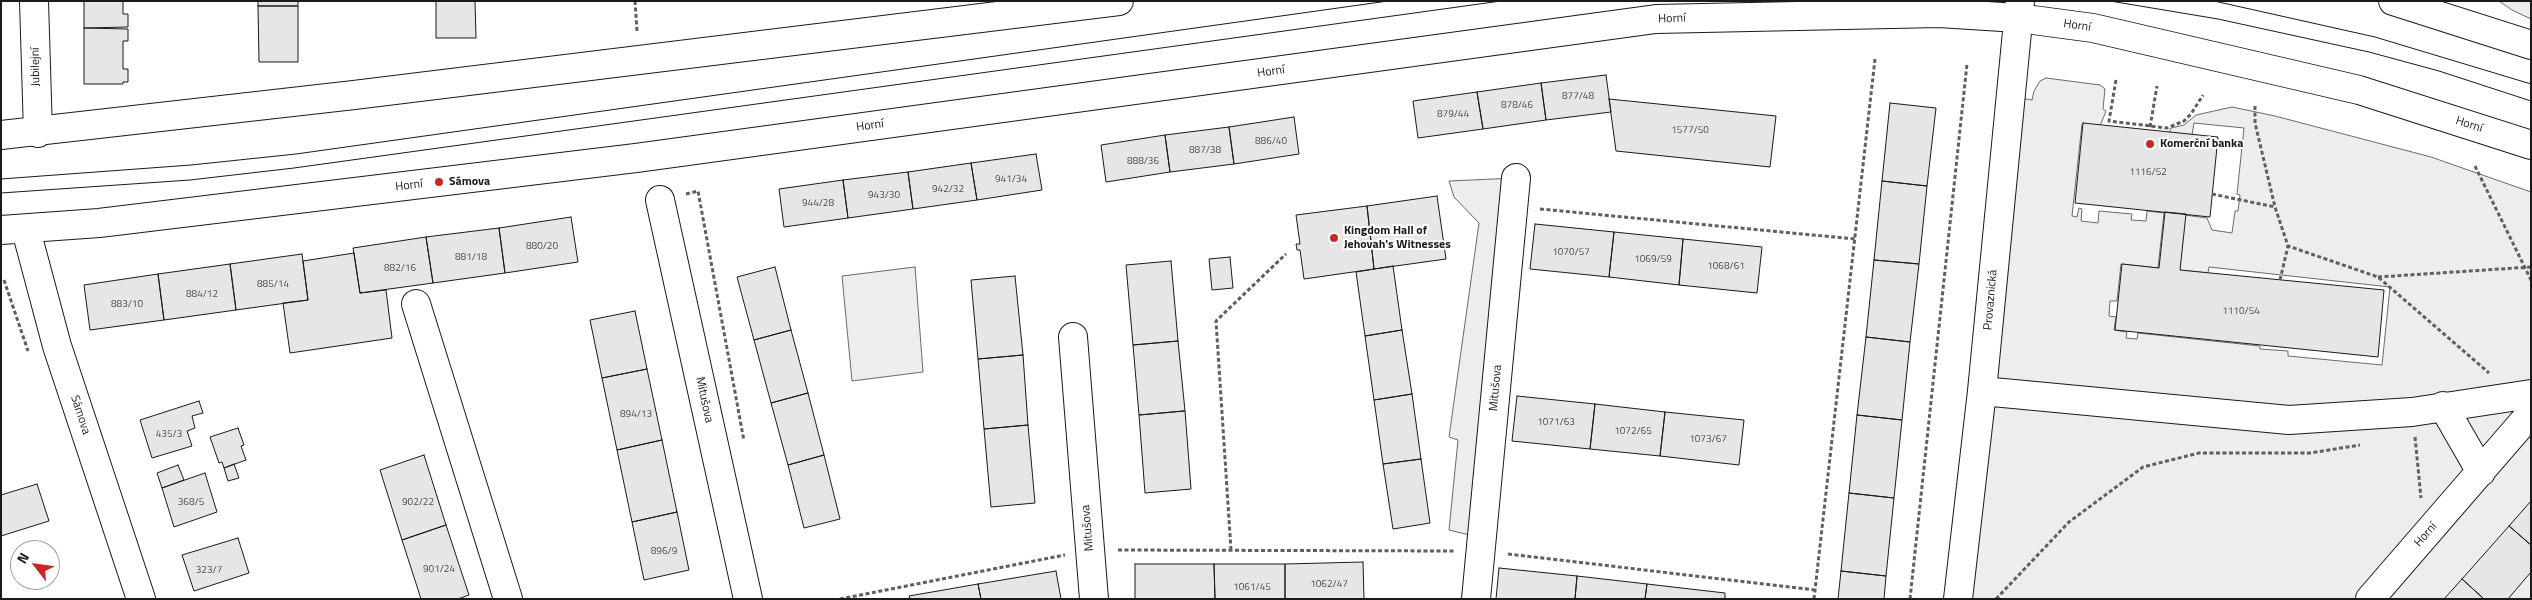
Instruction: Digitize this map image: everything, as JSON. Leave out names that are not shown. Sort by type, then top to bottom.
[{"type":"street","name":"Jubilejní","points":[[34,1],[38,133]]},
{"type":"street","points":[[1,135],[38,133],[1119,1]]},
{"type":"street","points":[[2393,1],[2531,45]]},
{"type":"street","name":"Horní","points":[[14,230],[109,222],[636,158],[1656,20],[1939,13],[2019,9],[2359,90],[2531,145]]},
{"type":"street","name":"Provaznická","points":[[1958,599],[1982,391],[2019,9]]},
{"type":"street","name":"Mitušova","points":[[1476,599],[1516,178]]},
{"type":"street","name":"Mitušova","points":[[660,200],[746,598]]},
{"type":"street","name":"Sámova","points":[[14,230],[57,346],[140,599]]},
{"type":"street","points":[[416,304],[508,599]]},
{"type":"street","name":"Mitušova","points":[[1073,337],[1094,599]]},
{"type":"street","points":[[1982,391],[2289,420],[2412,412],[2443,406],[2525,401]]},
{"type":"street","name":"Horní","points":[[2370,599],[2481,472],[2525,401]]},
{"type":"street","points":[[2443,406],[2481,472]]},
{"type":"path","points":[[635,1],[637,31]]},
{"type":"path","points":[[1814,599],[1875,59]]},
{"type":"path","points":[[1910,599],[1967,64]]},
{"type":"path","points":[[2116,80],[2109,121],[2167,128],[2184,120],[2197,107],[2203,95]]},
{"type":"path","points":[[2150,127],[2157,86]]},
{"type":"path","points":[[2255,106],[2255,123],[2288,246],[2280,280]]},
{"type":"path","points":[[2475,166],[2531,280]]},
{"type":"path","points":[[660,200],[698,191],[744,443]]},
{"type":"path","points":[[2212,194],[2276,207]]},
{"type":"path","points":[[1513,207],[1855,239]]},
{"type":"path","points":[[2288,246],[2378,277],[2525,401]]},
{"type":"path","points":[[1231,550],[1216,321],[1286,254]]},
{"type":"path","points":[[2378,277],[2531,267]]},
{"type":"path","points":[[2412,412],[2425,536]]},
{"type":"path","points":[[1996,599],[2068,522],[2143,467],[2199,453],[2310,453],[2363,444]]},
{"type":"path","points":[[840,599],[1090,550],[1481,551],[1816,590]]},
{"type":"shaded area","points":[[2499,1],[2531,1],[2531,19],[2512,10]]},
{"type":"shaded area","points":[[2046,78],[2100,85],[2105,89],[2103,109],[2106,111],[2100,126],[2082,124],[2072,216],[2077,217],[2079,208],[2082,209],[2081,221],[2098,223],[2099,211],[2132,214],[2131,220],[2146,221],[2147,211],[2164,213],[2158,268],[2121,264],[2117,301],[2110,301],[2109,316],[2116,317],[2114,330],[2127,332],[2126,338],[2137,339],[2138,333],[2260,346],[2260,349],[2288,351],[2288,356],[2382,365],[2390,287],[2209,267],[2208,273],[2179,270],[2185,215],[2207,218],[2212,230],[2232,233],[2235,211],[2238,211],[2240,195],[2237,194],[2244,128],[2194,123],[2192,135],[2169,133],[2171,128],[2184,125],[2196,115],[2232,107],[2275,116],[2431,157],[2531,192],[2531,599],[1968,599],[2020,98],[2032,100],[2034,91],[2040,81]]},
{"type":"shaded area","points":[[1516,178],[1482,538],[1449,530],[1458,440],[1449,437],[1479,223],[1454,197],[1449,181]]},
{"type":"shaded area","points":[[915,267],[923,372],[852,381],[842,276]]},
{"type":"building","points":[[84,1],[123,1],[123,14],[128,14],[128,27],[84,28]]},
{"type":"building","points":[[258,1],[298,1],[298,6],[258,6]]},
{"type":"building","points":[[436,1],[475,1],[476,38],[436,38]]},
{"type":"building","points":[[258,6],[298,6],[298,62],[259,62]]},
{"type":"building","points":[[84,28],[128,29],[128,41],[123,41],[123,69],[128,69],[128,82],[123,82],[123,84],[84,84]]},
{"type":"building","points":[[1606,75],[1611,112],[1546,120],[1541,83]]},
{"type":"building","points":[[1541,83],[1546,120],[1483,129],[1477,92]]},
{"type":"building","points":[[1477,92],[1483,129],[1418,138],[1413,101]]},
{"type":"building","points":[[1609,99],[1776,116],[1770,167],[1616,151]]},
{"type":"building","points":[[1890,103],[1936,108],[1927,186],[1882,181]]},
{"type":"building","points":[[1294,117],[1299,154],[1234,164],[1229,127]]},
{"type":"building","points":[[2083,123],[2218,137],[2210,217],[2075,203]]},
{"type":"building","points":[[1229,127],[1234,164],[1170,172],[1165,135]]},
{"type":"building","points":[[1165,135],[1170,172],[1106,182],[1101,145]]},
{"type":"building","points":[[1036,154],[1042,190],[977,200],[971,163]]},
{"type":"building","points":[[971,163],[977,200],[913,209],[908,172]]},
{"type":"building","points":[[908,172],[913,209],[848,218],[843,180]]},
{"type":"building","points":[[843,180],[848,218],[784,227],[779,189]]},
{"type":"building","points":[[1882,181],[1927,186],[1919,264],[1874,260]]},
{"type":"building","points":[[1437,196],[1446,259],[1374,269],[1367,206]]},
{"type":"building","points":[[1367,206],[1374,269],[1304,279],[1300,250],[1297,250],[1296,244],[1300,244],[1296,215]]},
{"type":"building","points":[[2165,212],[2186,214],[2180,270],[2384,290],[2378,357],[2115,330],[2122,264],[2159,268]]},
{"type":"building","points":[[571,217],[578,262],[505,273],[499,228]]},
{"type":"building","points":[[1535,224],[1614,232],[1609,277],[1530,269]]},
{"type":"building","points":[[499,228],[505,273],[433,283],[426,237]]},
{"type":"building","points":[[1614,232],[1683,239],[1679,285],[1609,277]]},
{"type":"building","points":[[426,237],[433,283],[360,293],[353,248]]},
{"type":"building","points":[[1683,239],[1762,247],[1757,293],[1679,285]]},
{"type":"building","points":[[354,253],[360,293],[386,290],[392,338],[290,353],[283,303],[308,300],[303,261]]},
{"type":"building","points":[[302,254],[308,300],[236,310],[230,264]]},
{"type":"building","points":[[1230,257],[1233,288],[1212,290],[1209,259]]},
{"type":"building","points":[[1874,260],[1919,264],[1910,342],[1866,337]]},
{"type":"building","points":[[1171,261],[1178,341],[1133,345],[1126,265]]},
{"type":"building","points":[[230,264],[236,310],[164,320],[158,274]]},
{"type":"building","points":[[1393,266],[1402,330],[1365,336],[1356,272]]},
{"type":"building","points":[[775,267],[791,330],[754,340],[737,277]]},
{"type":"building","points":[[158,274],[164,320],[90,330],[84,285]]},
{"type":"building","points":[[1015,276],[1023,355],[978,359],[971,280]]},
{"type":"building","points":[[635,311],[647,369],[602,378],[590,320]]},
{"type":"building","points":[[791,330],[808,393],[771,403],[754,340]]},
{"type":"building","points":[[1402,330],[1412,394],[1374,400],[1365,336]]},
{"type":"building","points":[[1866,337],[1910,342],[1902,420],[1857,415]]},
{"type":"building","points":[[1178,341],[1185,411],[1139,415],[1133,345]]},
{"type":"building","points":[[1023,355],[1028,425],[984,429],[978,359]]},
{"type":"building","points":[[647,369],[662,440],[617,450],[602,378]]},
{"type":"building","points":[[808,393],[824,455],[788,465],[771,403]]},
{"type":"building","points":[[1412,394],[1421,459],[1383,464],[1374,400]]},
{"type":"building","points":[[1517,396],[1595,404],[1590,449],[1512,441]]},
{"type":"building","points":[[199,401],[203,413],[192,416],[195,428],[187,431],[192,446],[152,458],[140,420]]},
{"type":"building","points":[[1595,404],[1665,412],[1660,456],[1590,449]]},
{"type":"building","points":[[1185,411],[1191,489],[1145,493],[1139,415]]},
{"type":"building","points":[[1665,412],[1744,420],[1739,465],[1660,456]]},
{"type":"building","points":[[1857,415],[1902,420],[1894,498],[1849,493]]},
{"type":"building","points":[[1028,425],[1035,503],[991,507],[984,429]]},
{"type":"building","points":[[238,428],[244,445],[241,446],[246,460],[224,468],[222,462],[219,463],[210,437]]},
{"type":"building","points":[[662,440],[677,512],[632,522],[617,450]]},
{"type":"building","points":[[424,455],[446,525],[402,540],[380,470]]},
{"type":"building","points":[[824,455],[840,519],[804,528],[788,465]]},
{"type":"building","points":[[1421,459],[1430,523],[1393,529],[1383,464]]},
{"type":"building","points":[[234,464],[239,478],[228,481],[224,468]]},
{"type":"building","points":[[178,465],[184,480],[162,488],[157,473]]},
{"type":"building","points":[[205,473],[217,512],[174,527],[162,488]]},
{"type":"building","points":[[37,484],[49,521],[1,536],[1,495]]},
{"type":"building","points":[[1849,493],[1894,498],[1886,576],[1841,571]]},
{"type":"building","points":[[2531,501],[2531,545],[2509,526]]},
{"type":"building","points":[[677,512],[689,570],[644,580],[632,522]]},
{"type":"building","points":[[446,525],[469,595],[458,599],[421,599],[402,540]]},
{"type":"building","points":[[2509,526],[2531,545],[2531,572],[2508,599],[2484,599],[2462,579]]},
{"type":"building","points":[[238,538],[249,573],[194,591],[182,555]]},
{"type":"building","points":[[1363,562],[1364,599],[1285,599],[1285,564]]},
{"type":"building","points":[[1135,564],[1214,564],[1215,599],[1135,599]]},
{"type":"building","points":[[1214,564],[1285,564],[1285,599],[1215,599]]},
{"type":"building","points":[[1499,568],[1577,576],[1575,599],[1496,599]]},
{"type":"building","points":[[1056,571],[1061,599],[981,599],[978,584]]},
{"type":"building","points":[[1841,571],[1886,576],[1884,599],[1838,599]]},
{"type":"building","points":[[1577,576],[1647,584],[1645,599],[1575,599]]},
{"type":"building","points":[[2462,579],[2484,599],[2444,599]]},
{"type":"building","points":[[978,584],[981,599],[910,599],[909,596]]},
{"type":"building","points":[[1647,584],[1725,593],[1725,599],[1645,599]]},
{"type":"tram line","points":[[1,179],[191,165],[296,154],[1388,1]]},
{"type":"tram line","points":[[1,193],[190,180],[294,168],[1501,1]]},
{"type":"tram line","points":[[2110,1],[2218,19],[2369,52],[2439,71],[2531,101]]},
{"type":"tram line","points":[[2214,1],[2375,37],[2531,84]]},
{"type":"place","name":"Komerční banka","points":[[2150,144]]},
{"type":"place","name":"Sámova","points":[[439,182]]},
{"type":"place","name":"Kingdom Hall of Jehovah's Witnesses","points":[[1334,238]]}]
